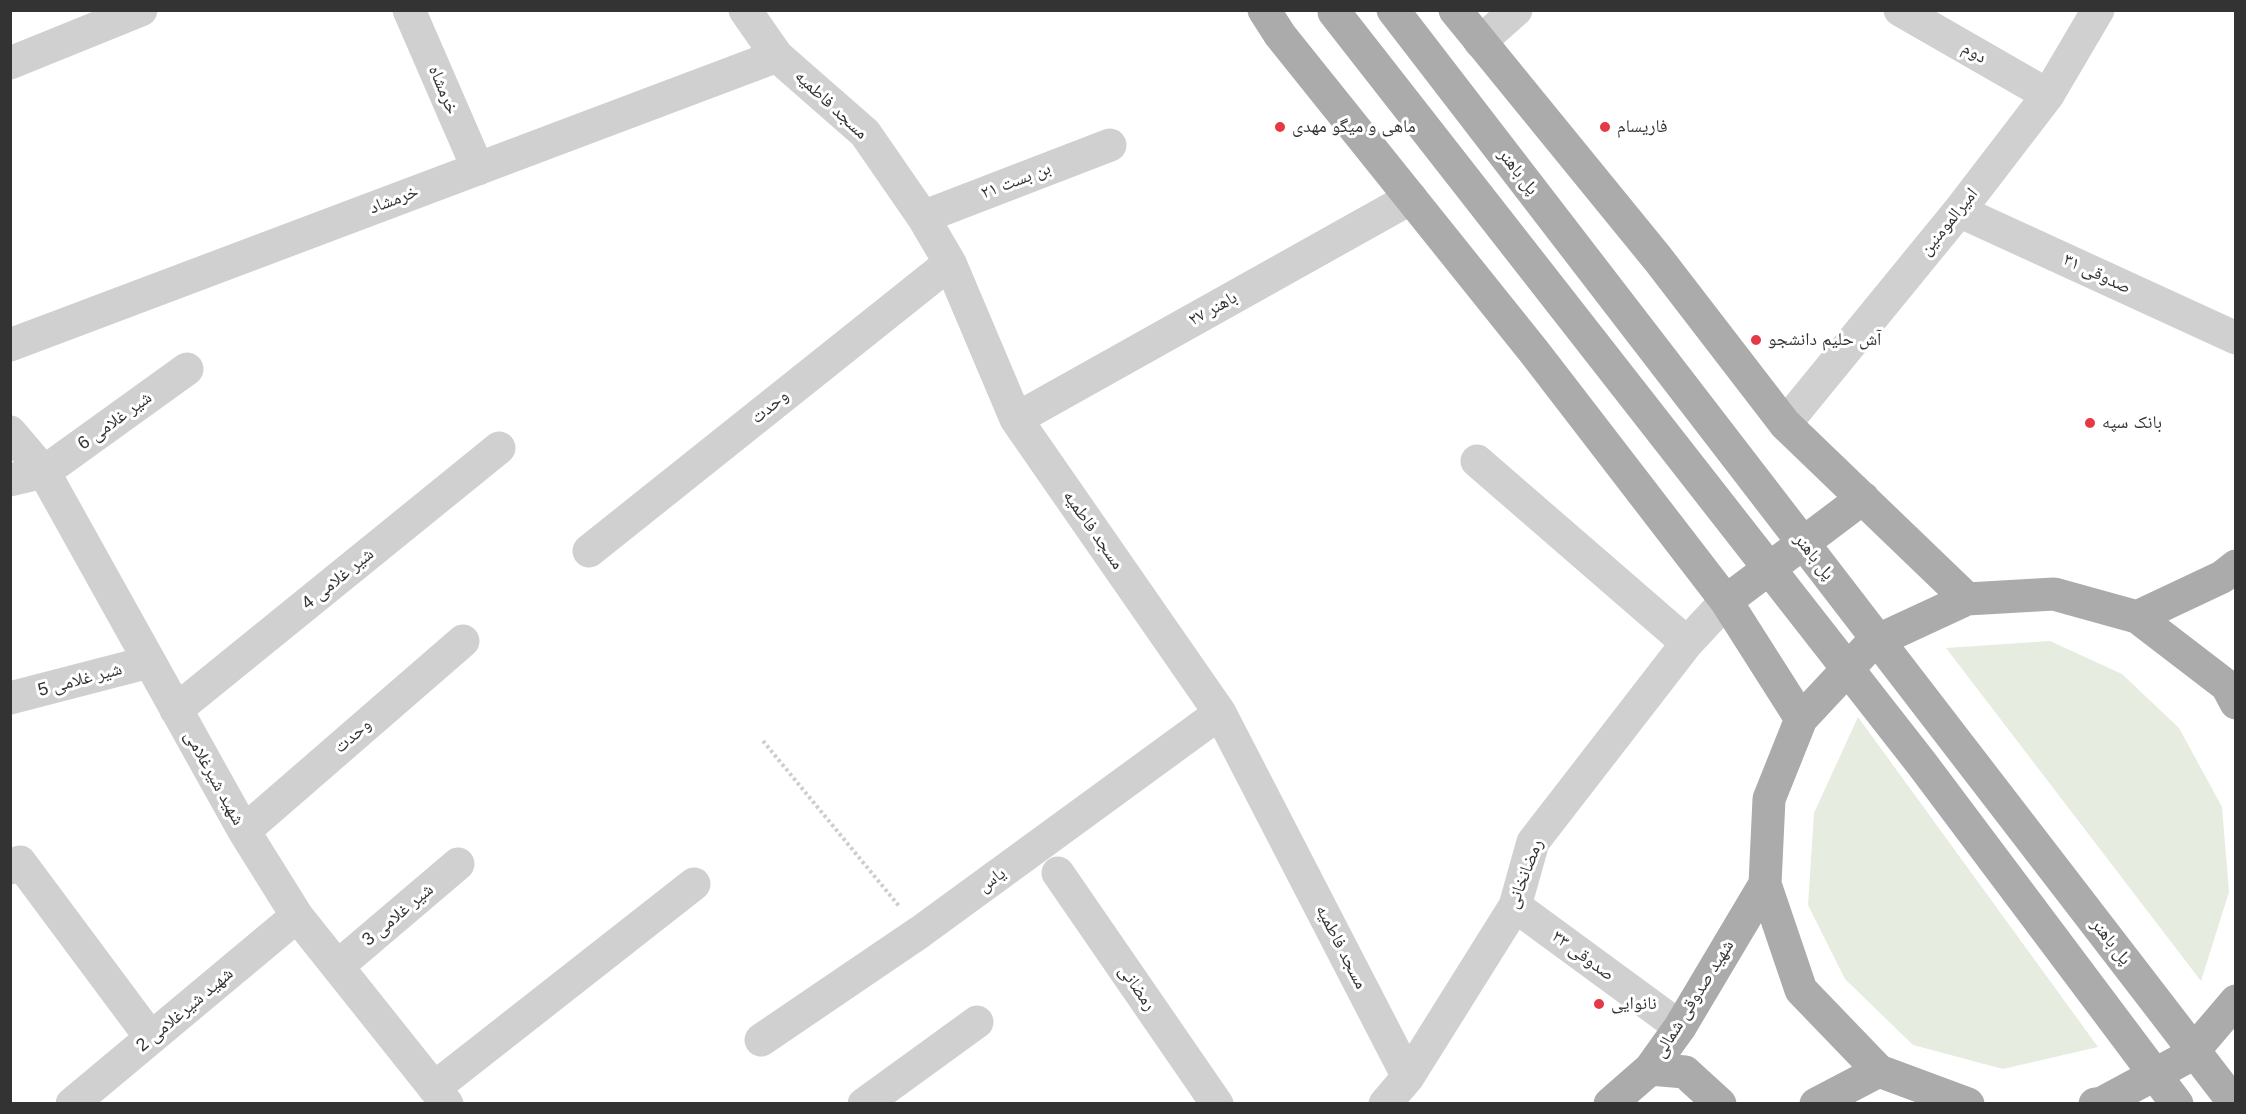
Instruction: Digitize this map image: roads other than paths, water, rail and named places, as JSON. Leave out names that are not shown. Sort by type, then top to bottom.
[{"type":"main road","points":[[1264,10],[1280,35],[1535,353],[1726,601],[1801,719]]},
{"type":"main road","name":"پل باهنر","points":[[1393,10],[2235,1104]]},
{"type":"main road","points":[[1455,10],[1658,259],[1785,424],[1967,599]]},
{"type":"main road","points":[[1334,11],[1922,764],[2177,1104]]},
{"type":"main road","points":[[1726,601],[1863,498]]},
{"type":"main road","points":[[2137,617],[2222,577],[2235,566]]},
{"type":"main road","points":[[1968,1104],[1880,1071],[1802,990],[1765,884],[1769,799],[1801,719],[1872,643],[1967,599],[2054,594],[2137,617],[2227,686],[2235,703]]},
{"type":"main road","name":"شهید صدوقی شمالی","points":[[1610,1104],[1650,1069],[1680,1027],[1765,884]]},
{"type":"main road","points":[[2095,1104],[2102,1103],[2189,1056],[2235,1001]]},
{"type":"main road","points":[[1650,1069],[1685,1072],[1720,1104]]},
{"type":"main road","points":[[1816,1104],[1880,1071]]},
{"type":"street","points":[[10,63],[141,10]]},
{"type":"street","name":"خرمشاه","points":[[409,10],[478,169]]},
{"type":"street","name":"مسجد فاطمیه","points":[[745,10],[777,56],[866,133],[923,217],[950,263],[1016,419],[1220,713],[1408,1077]]},
{"type":"street","points":[[1480,42],[1516,10]]},
{"type":"street","name":"دوم","points":[[1900,10],[2048,95]]},
{"type":"street","name":"امیرالمومنین","points":[[1785,424],[1959,210],[2048,95],[2098,10]]},
{"type":"street","name":"خرمشاد","points":[[10,345],[777,56]]},
{"type":"street","name":"بن بست ۲۱","points":[[923,217],[1110,145]]},
{"type":"street","name":"باهنر ۲۷","points":[[1016,419],[1411,198]]},
{"type":"street","name":"صدوقی ۳۱","points":[[1959,210],[2235,338]]},
{"type":"street","name":"وحدت","points":[[589,551],[950,263]]},
{"type":"street","name":"شیر غلامی 6","points":[[44,472],[187,369]]},
{"type":"street","name":"شهید شیرغلامی","points":[[10,432],[44,472],[244,831],[297,916],[441,1096]]},
{"type":"street","name":"شیر غلامی 4","points":[[176,710],[499,448]]},
{"type":"street","points":[[1477,461],[1687,643]]},
{"type":"street","points":[[10,480],[44,472]]},
{"type":"street","name":"رمضانخانی","points":[[1385,1104],[1408,1077],[1515,906],[1533,842],[1687,643],[1726,601]]},
{"type":"street","name":"وحدت","points":[[244,831],[463,642]]},
{"type":"street","name":"شیر غلامی 5","points":[[10,698],[149,662]]},
{"type":"street","name":"یاس","points":[[760,1040],[920,932],[1220,713]]},
{"type":"street","points":[[10,868],[20,862],[151,1038]]},
{"type":"street","name":"شیر غلامی 3","points":[[338,966],[458,864]]},
{"type":"street","name":"رمضانی","points":[[1058,873],[1217,1104]]},
{"type":"street","points":[[441,1096],[694,884]]},
{"type":"street","name":"صدوقی ۳۳","points":[[1515,906],[1680,1027]]},
{"type":"street","name":"شهید شیرغلامی 2","points":[[72,1104],[297,916]]},
{"type":"street","points":[[864,1104],[977,1022]]},
{"type":"place","name":"ماهی و میگو مهدی","points":[[1280,127]]},
{"type":"place","name":"فاریسام","points":[[1605,127]]},
{"type":"place","name":"آش حلیم دانشجو","points":[[1756,340]]},
{"type":"place","name":"بانک سپه","points":[[2090,423]]},
{"type":"place","name":"نانوایی","points":[[1599,1004]]}]
